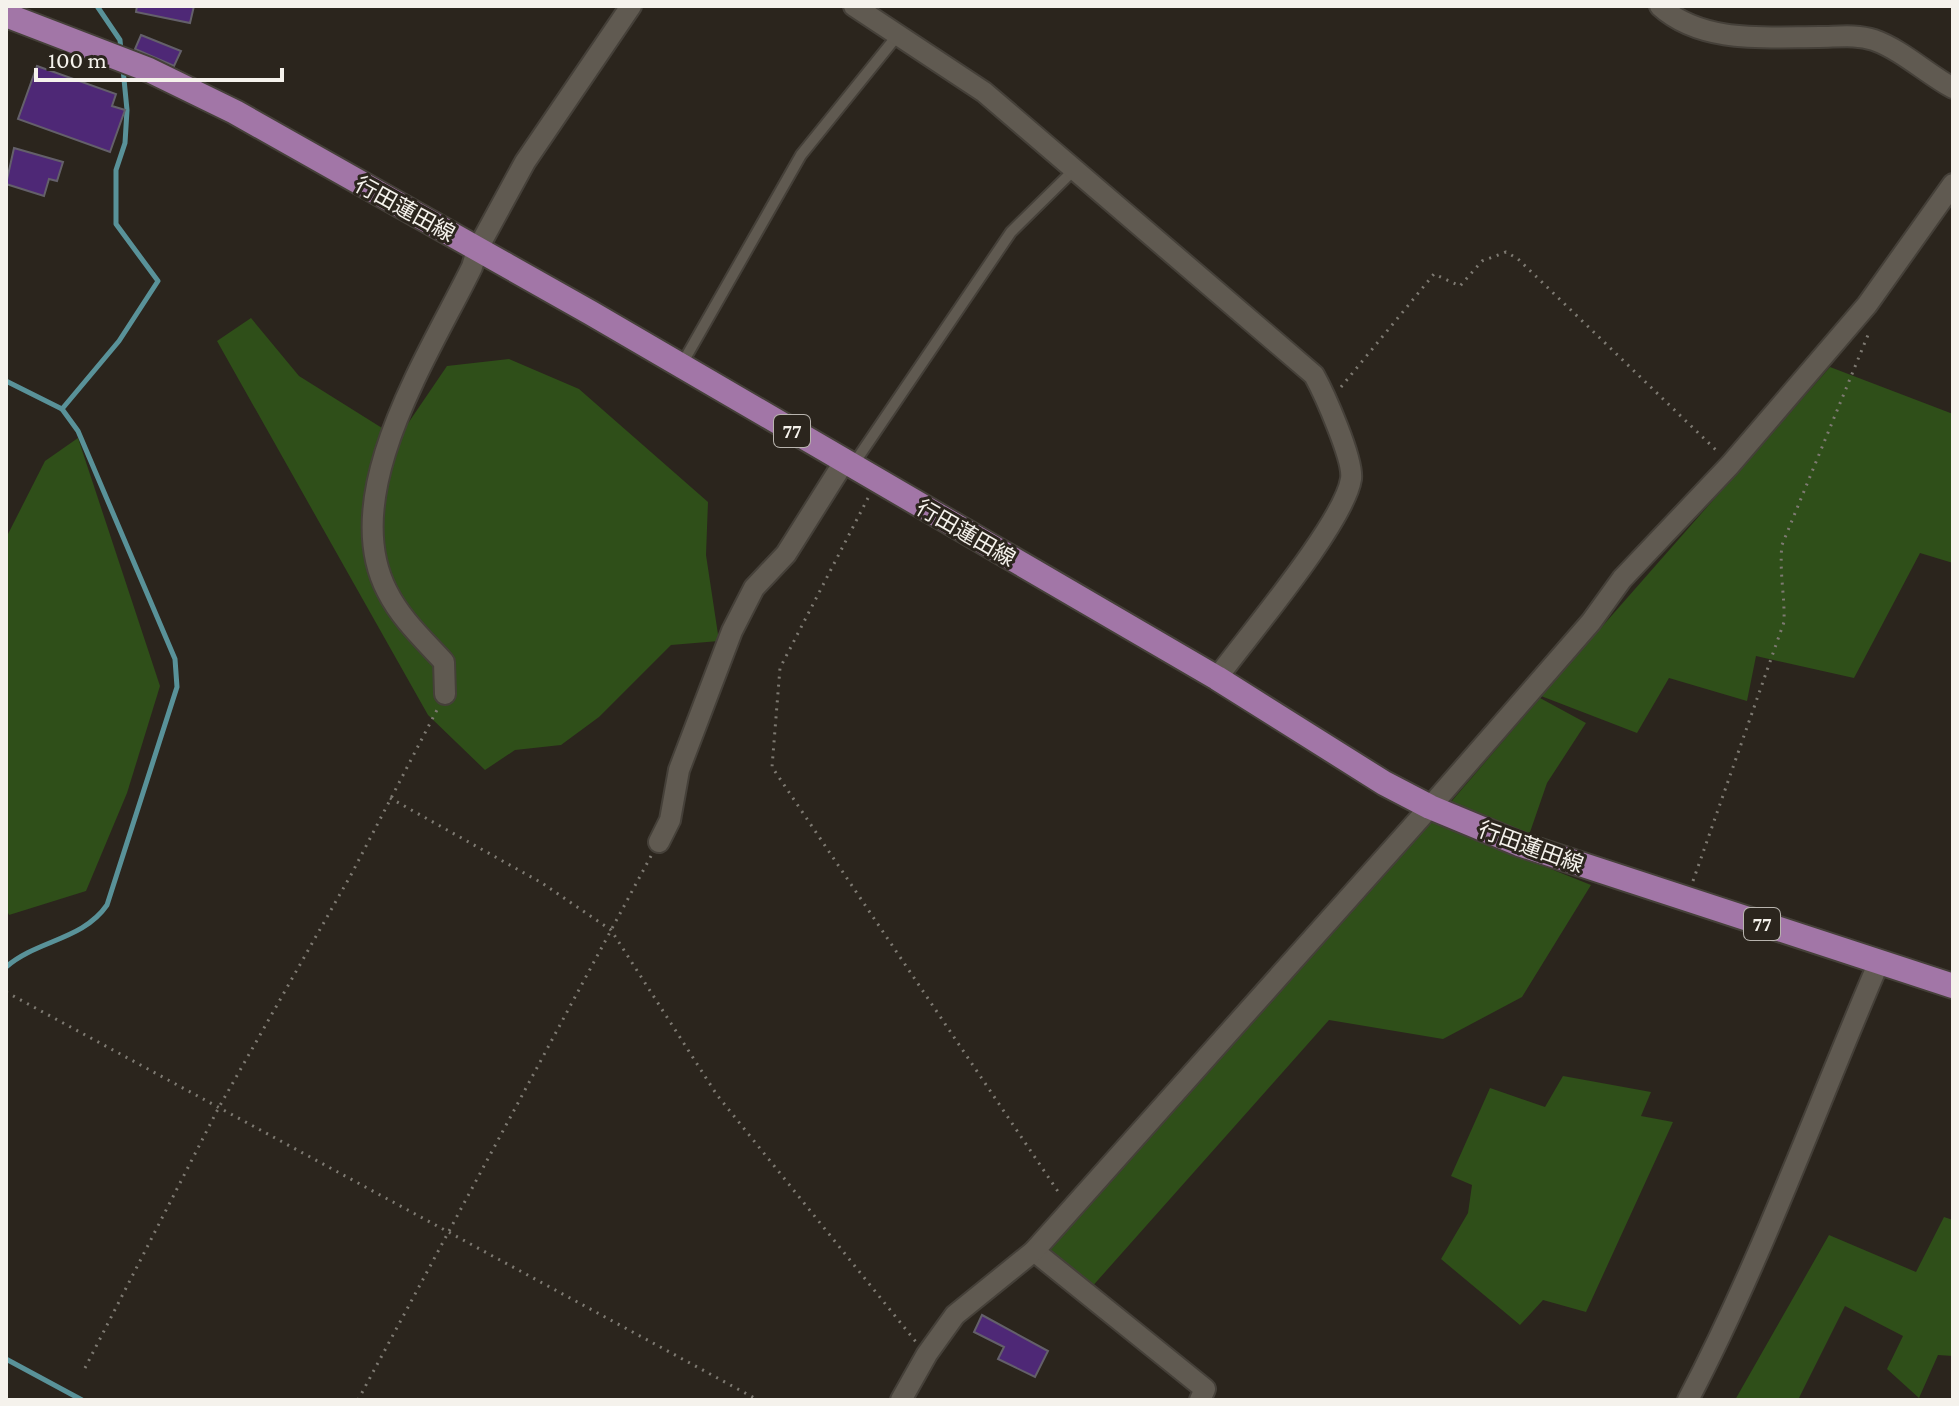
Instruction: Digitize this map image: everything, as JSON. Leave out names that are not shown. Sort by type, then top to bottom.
[{"type":"main road","name":"行田蓮田線","points":[[6,15],[149,70],[235,112],[681,366],[1217,678],[1384,783],[1430,807],[1519,844],[1953,986]]},
{"type":"street","points":[[445,694],[444,662],[403,617],[386,589],[375,558],[372,518],[376,481],[388,441],[477,250],[525,162],[631,6]]},
{"type":"street","points":[[854,6],[984,92],[1248,322],[1314,375],[1329,402],[1352,477],[1338,515],[1217,678]]},
{"type":"street","points":[[1660,6],[1679,20],[1714,33],[1768,37],[1853,36],[1876,41],[1953,88]]},
{"type":"street","points":[[901,1400],[927,1354],[955,1315],[1034,1251],[1430,807],[1591,622],[1622,579],[1730,465],[1867,305],[1953,184]]},
{"type":"street","points":[[659,842],[670,820],[679,770],[732,631],[754,588],[786,554],[848,464]]},
{"type":"street","points":[[1688,1400],[1718,1342],[1795,1166],[1810,1122],[1879,962]]},
{"type":"street","points":[[1034,1251],[1205,1389],[1200,1400]]},
{"type":"lane","points":[[681,366],[801,155],[897,36]]},
{"type":"lane","points":[[848,464],[1011,232],[1075,169]]},
{"type":"path","points":[[1329,402],[1434,274],[1460,286],[1482,261],[1506,252],[1518,259],[1675,407],[1730,465]]},
{"type":"path","points":[[1687,900],[1784,622],[1779,568],[1782,545],[1869,335],[1871,319],[1867,305]]},
{"type":"path","points":[[877,481],[780,668],[772,767],[868,906],[1036,1164],[1071,1209]]},
{"type":"path","points":[[85,1368],[218,1109],[445,694]]},
{"type":"path","points":[[390,798],[542,883],[611,930],[717,1095],[927,1354]]},
{"type":"path","points":[[358,1400],[659,842]]},
{"type":"path","points":[[6,992],[758,1400]]},
{"type":"green space","points":[[251,318],[299,376],[398,438],[447,366],[509,359],[579,389],[708,502],[706,555],[719,641],[671,645],[599,717],[561,745],[515,750],[485,770],[428,715],[217,341]]},
{"type":"green space","points":[[1830,367],[1953,414],[1953,563],[1920,553],[1854,678],[1756,656],[1747,701],[1669,678],[1637,733],[1541,696]]},
{"type":"green space","points":[[78,438],[160,686],[127,793],[86,891],[9,915],[6,908],[6,538],[45,461]]},
{"type":"green space","points":[[1540,698],[1586,723],[1547,783],[1529,835],[1450,803]]},
{"type":"green space","points":[[1430,821],[1591,885],[1522,997],[1443,1039],[1329,1020],[1090,1289],[1045,1249]]},
{"type":"green space","points":[[1563,1076],[1651,1092],[1641,1116],[1673,1122],[1586,1312],[1543,1300],[1520,1325],[1441,1259],[1468,1213],[1472,1185],[1451,1176],[1490,1088],[1545,1107]]},
{"type":"green space","points":[[1944,1217],[1953,1220],[1953,1356],[1938,1355],[1919,1398],[1887,1369],[1903,1336],[1845,1306],[1798,1400],[1735,1400],[1829,1235],[1916,1272]]},
{"type":"building","points":[[137,6],[194,6],[190,23],[136,12]]},
{"type":"building","points":[[141,35],[181,51],[174,66],[135,49]]},
{"type":"building","points":[[37,66],[116,94],[112,106],[125,110],[110,152],[18,119]]},
{"type":"building","points":[[14,148],[63,162],[57,181],[49,179],[44,196],[6,184]]},
{"type":"building","points":[[982,1315],[1048,1351],[1035,1377],[998,1359],[1004,1347],[974,1332]]},
{"type":"waterway","points":[[97,6],[120,40],[121,51]]},
{"type":"waterway","points":[[62,409],[119,341],[158,281],[116,224],[116,170],[125,143],[127,110],[123,69]]},
{"type":"waterway","points":[[6,381],[62,409],[78,431],[175,659],[177,687],[107,905],[85,926],[31,951],[6,967]]},
{"type":"waterway","points":[[6,1359],[82,1400]]}]
